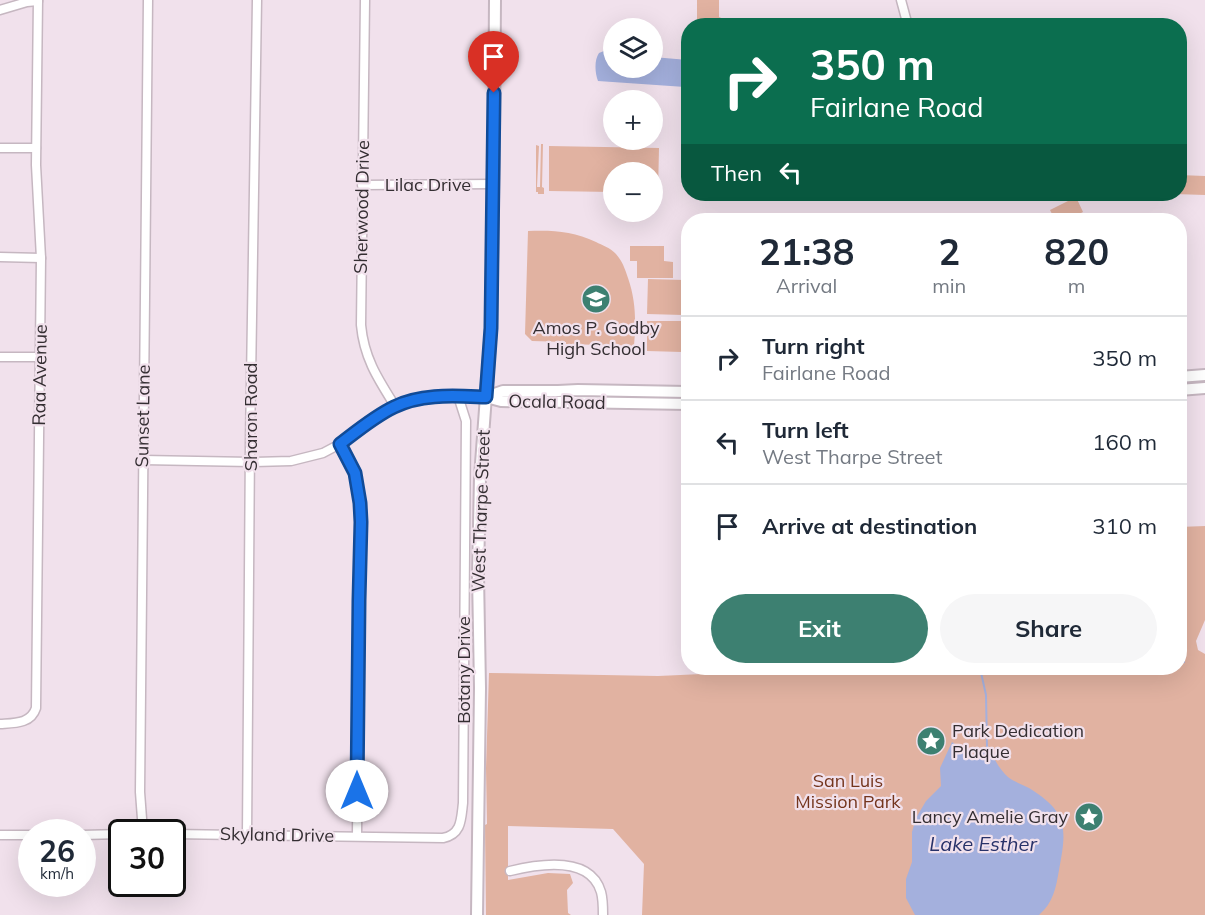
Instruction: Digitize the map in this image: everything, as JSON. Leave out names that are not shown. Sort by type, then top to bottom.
[{"type":"main road","name":"West Tharpe Street","points":[[477,915],[480,688],[478,575],[480,477],[491,328],[495,0]]},
{"type":"main road","points":[[1187,376],[1205,375]]},
{"type":"main road","points":[[1187,389],[1205,388]]},
{"type":"main road","name":"Ocala Road","points":[[486,397],[503,391],[681,392]]},
{"type":"main road","points":[[626,391],[626,403]]},
{"type":"main road","name":"Ocala Road","points":[[486,397],[501,401],[681,404]]},
{"type":"street","name":"Sunset Lane","points":[[142,819],[140,792],[148,0]]},
{"type":"street","name":"Sharon Road","points":[[247,835],[250,407],[257,0]]},
{"type":"street","name":"Sherwood Drive","points":[[365,0],[360,303],[362,339],[370,364],[395,406]]},
{"type":"street","points":[[901,0],[906,18]]},
{"type":"street","points":[[0,10],[38,1]]},
{"type":"street","name":"Raa Avenue","points":[[0,724],[28,720],[36,708],[41,258],[36,148],[38,1]]},
{"type":"street","points":[[0,148],[36,148]]},
{"type":"street","name":"Lilac Drive","points":[[362,185],[493,184]]},
{"type":"street","points":[[0,257],[41,258]]},
{"type":"street","points":[[0,357],[40,357]]},
{"type":"street","points":[[143,460],[251,462],[304,459],[324,453],[340,444],[395,406],[441,396],[486,397]]},
{"type":"street","name":"Botany Drive","points":[[453,835],[460,824],[463,803],[466,421],[458,396]]},
{"type":"street","points":[[340,444],[355,473],[361,522],[357,836]]},
{"type":"street","name":"Skyland Drive","points":[[186,834],[443,838],[453,835]]},
{"type":"street","points":[[0,836],[18,835]]},
{"type":"street","points":[[510,871],[542,865],[571,866],[580,869],[598,883],[602,896],[603,915]]},
{"type":"green space","points":[[697,0],[719,0],[719,17],[721,18],[697,18]]},
{"type":"green space","points":[[541,144],[543,144],[542,187],[544,194],[538,194],[536,192],[536,145],[539,146],[537,187],[540,187]]},
{"type":"green space","points":[[549,146],[603,147],[603,150],[659,150],[659,162],[603,162],[603,192],[549,191]]},
{"type":"green space","points":[[1187,175],[1205,176],[1205,195],[1187,194]]},
{"type":"green space","points":[[1068,201],[1078,201],[1083,212],[1052,213],[1050,210]]},
{"type":"green space","points":[[528,231],[571,233],[603,245],[615,253],[624,268],[633,295],[634,346],[532,341],[525,334]]},
{"type":"green space","points":[[630,246],[664,246],[664,261],[673,262],[673,278],[637,278],[637,261],[630,261]]},
{"type":"green space","points":[[648,279],[681,280],[681,315],[647,314]]},
{"type":"green space","points":[[647,321],[681,321],[681,352],[647,351]]},
{"type":"green space","name":"San Luis Mission Park","points":[[1205,526],[1205,620],[1196,641],[1198,650],[1205,654],[1205,915],[642,915],[644,864],[613,829],[508,826],[508,880],[548,873],[570,874],[573,883],[567,890],[568,913],[571,915],[486,915],[485,825],[487,824],[489,673],[658,676],[1187,675],[1187,527]]},
{"type":"water","points":[[603,51],[603,78],[663,78],[663,58],[681,59],[681,87],[598,81],[596,59],[599,53]]},
{"type":"water","name":"Lake Esther","points":[[952,742],[973,757],[988,746],[999,767],[1008,777],[1042,797],[1058,813],[1062,822],[1063,843],[1058,877],[1051,900],[1039,915],[915,915],[906,898],[906,879],[912,862],[912,832],[916,818],[926,801],[941,786],[940,768]]},
{"type":"waterway","points":[[982,675],[986,695],[987,748]]},
{"type":"place","name":"Amos P. Godby High School","points":[[596,299]]},
{"type":"place","name":"Park Dedication Plaque","points":[[931,741]]},
{"type":"place","name":"Lancy Amelie Gray","points":[[1089,817]]},
{"type":"route","points":[[357,791],[361,522],[355,473],[340,444],[395,406],[441,396],[486,397],[491,328],[494,93]]}]
